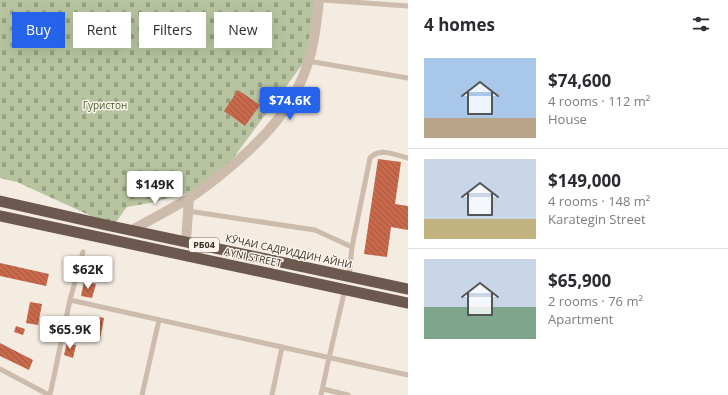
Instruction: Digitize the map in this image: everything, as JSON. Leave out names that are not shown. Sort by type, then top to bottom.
[{"type":"highway","name":"КӮЧАИ САДРИДДИН АЙНИ","points":[[0,200],[32,209],[408,289]]},
{"type":"highway","name":"AYNI STREET","points":[[0,216],[408,303]]},
{"type":"street","points":[[132,230],[189,198],[244,156],[267,134],[292,99],[308,61],[314,38],[319,0]]},
{"type":"street","points":[[186,241],[189,198]]},
{"type":"lane","points":[[323,0],[408,6]]},
{"type":"lane","points":[[308,61],[408,78]]},
{"type":"lane","points":[[349,276],[352,247],[370,158],[373,154],[382,152],[408,158]]},
{"type":"lane","points":[[188,211],[315,230],[352,247]]},
{"type":"lane","points":[[0,369],[50,395],[70,300],[83,252]]},
{"type":"lane","points":[[321,395],[346,289]]},
{"type":"lane","points":[[70,300],[408,375]]},
{"type":"lane","points":[[142,395],[159,320]]},
{"type":"lane","points":[[272,395],[282,347]]},
{"type":"lane","points":[[322,389],[348,395]]},
{"type":"green space","name":"Гуристон","points":[[0,0],[319,0],[318,43],[212,187],[150,203],[127,207],[113,226],[17,182],[0,178]]},
{"type":"building","points":[[238,90],[260,105],[245,126],[224,111]]},
{"type":"building","points":[[378,159],[401,162],[395,204],[408,206],[408,230],[391,227],[387,257],[364,254]]},
{"type":"building","points":[[0,263],[49,274],[46,286],[0,276]]},
{"type":"building","points":[[84,281],[96,284],[92,298],[81,296]]},
{"type":"building","points":[[30,302],[42,304],[38,325],[26,323]]},
{"type":"building","points":[[93,316],[104,318],[100,339],[89,337]]},
{"type":"building","points":[[16,326],[25,329],[23,335],[14,332]]},
{"type":"building","points":[[0,343],[33,360],[29,370],[0,356]]},
{"type":"building","points":[[67,343],[76,345],[73,358],[64,355]]}]
